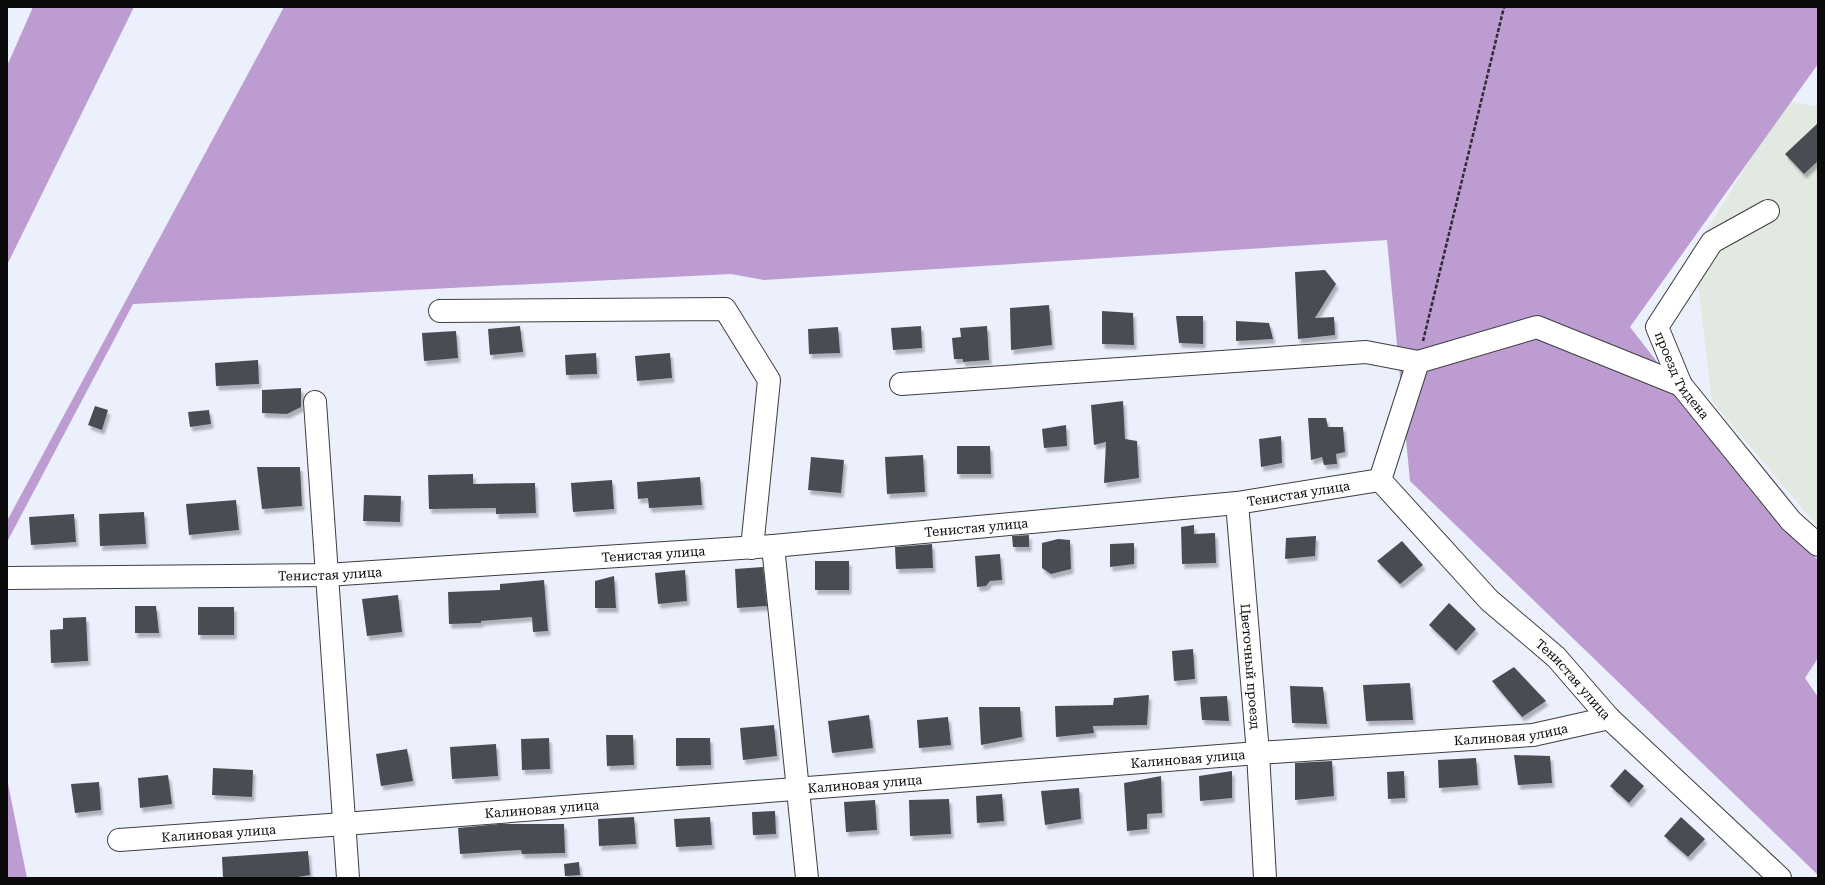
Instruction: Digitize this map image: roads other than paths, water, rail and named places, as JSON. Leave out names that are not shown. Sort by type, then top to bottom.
[{"type":"street","name":"проезд Тидена","points":[[1768,211],[1712,242],[1687,272],[1657,327],[1681,385],[1791,521],[1818,546]]},
{"type":"street","points":[[440,311],[725,309],[769,380],[763,547],[798,788],[808,878]]},
{"type":"street","points":[[901,384],[1366,352],[1418,362],[1537,327],[1681,385]]},
{"type":"street","points":[[1380,480],[1418,362]]},
{"type":"street","points":[[316,402],[326,575],[348,878]]},
{"type":"street","name":"Тенистая улица","points":[[7,578],[326,575],[763,547],[1237,503],[1380,480],[1489,600],[1556,657],[1609,718],[1780,878]]},
{"type":"street","name":"Цветочный проезд","points":[[1237,503],[1258,753],[1266,878]]},
{"type":"street","name":"Калиновая улица","points":[[119,840],[1258,753],[1533,736],[1609,718]]}]
